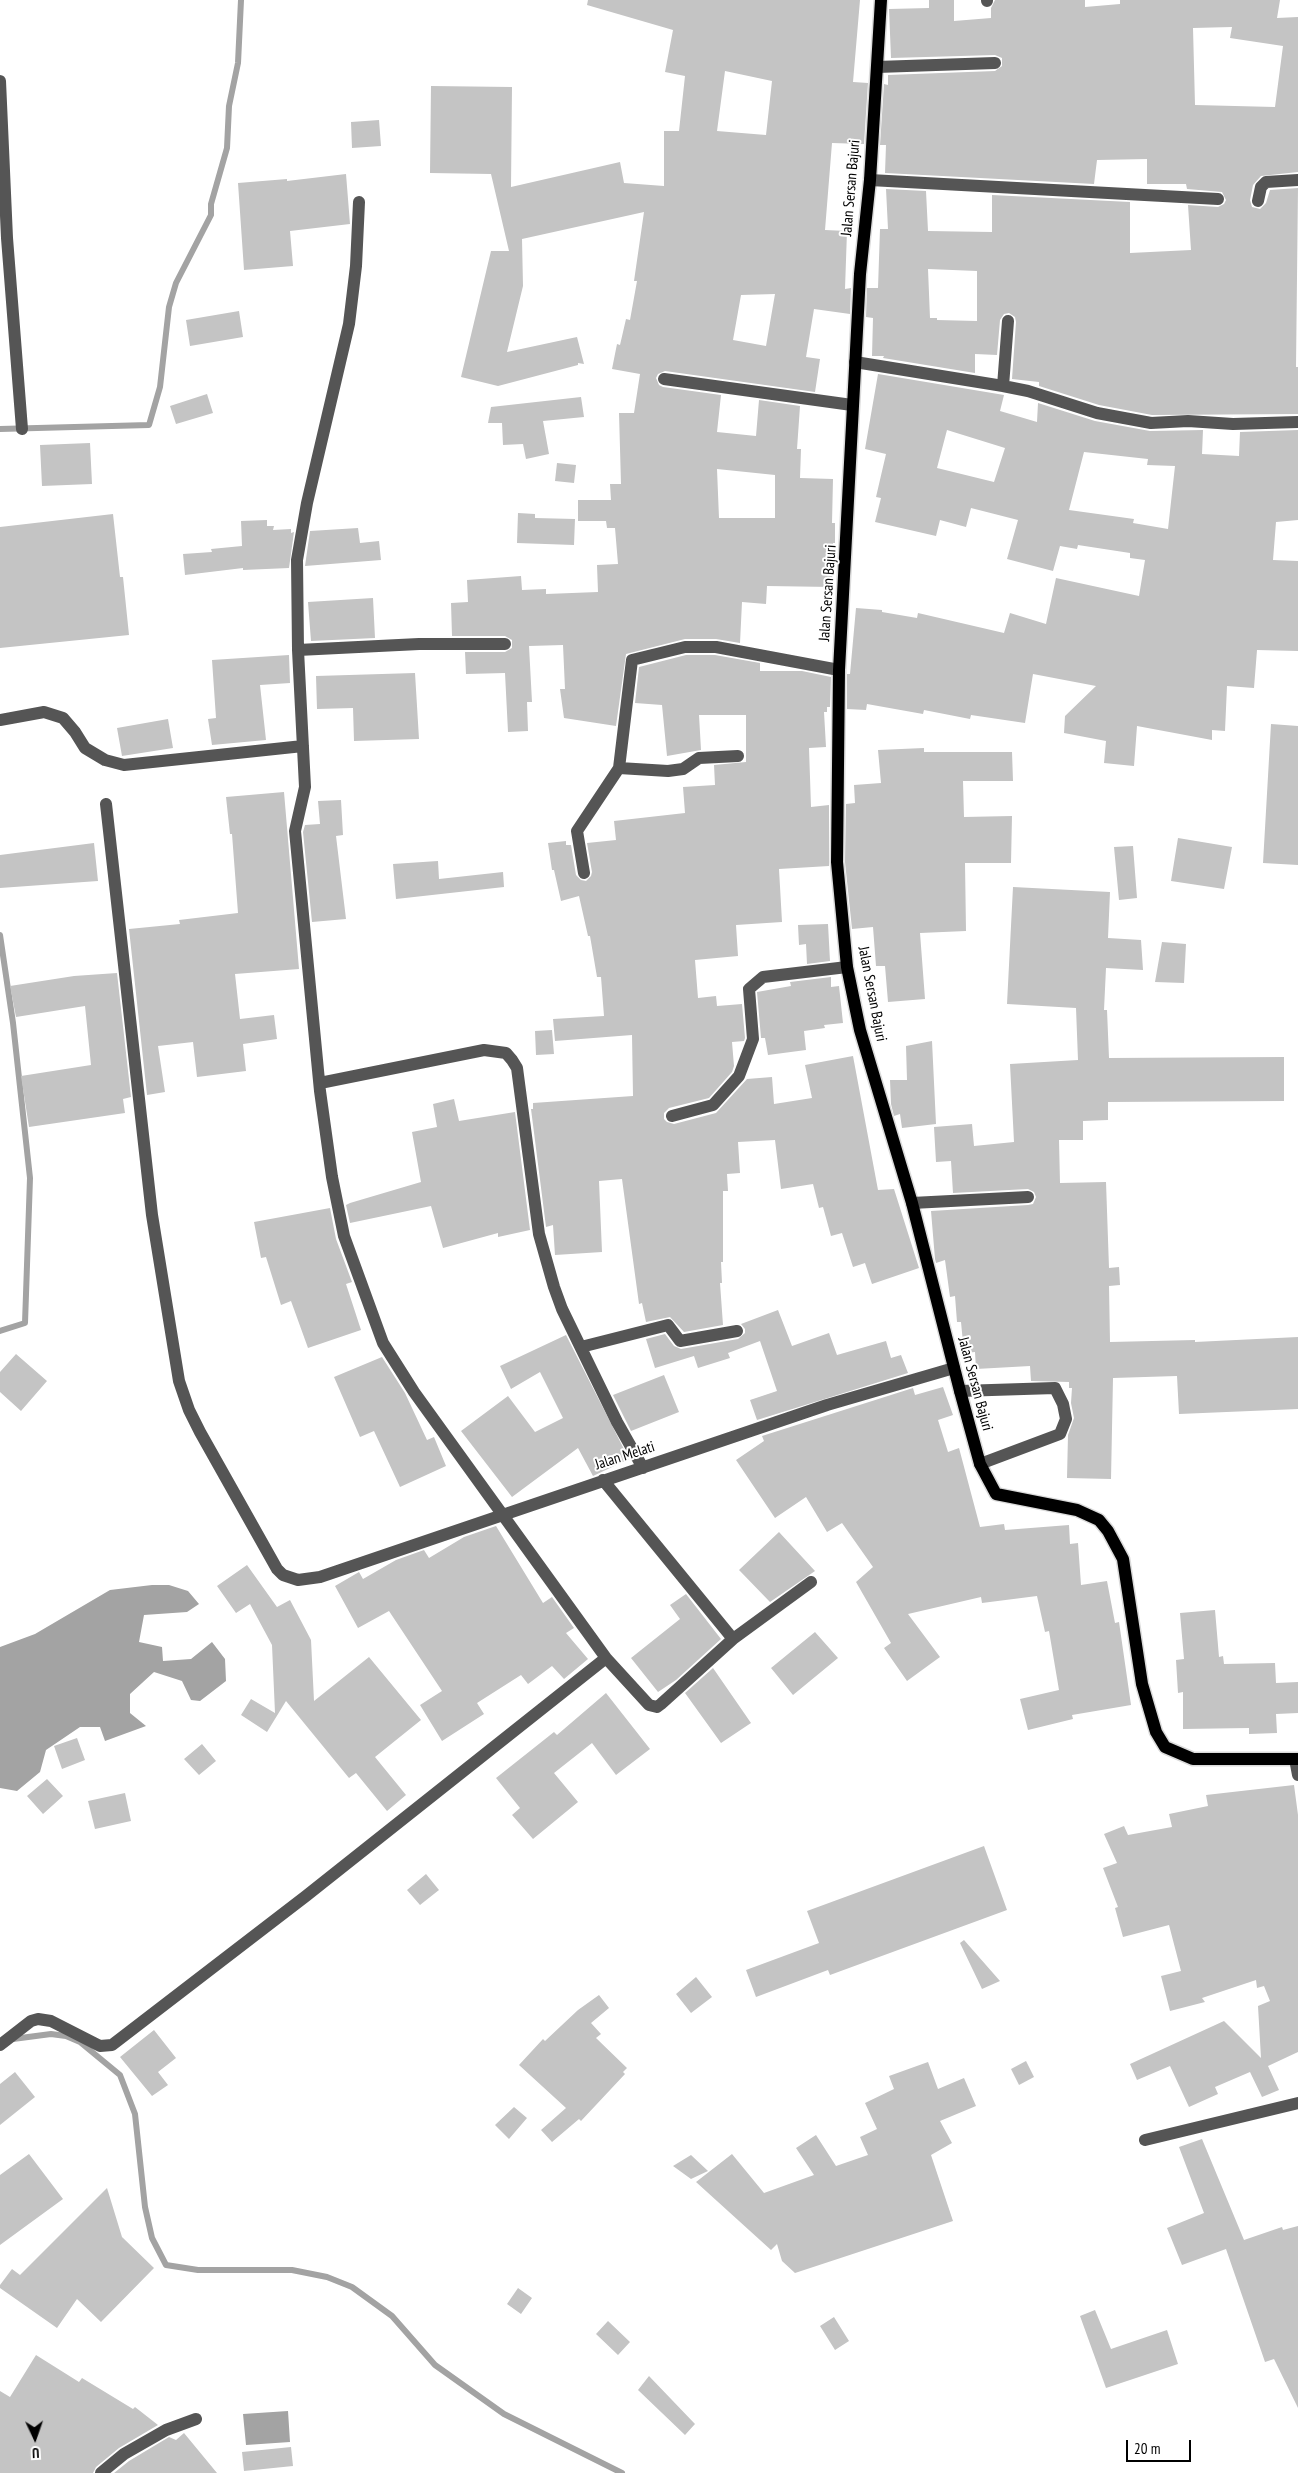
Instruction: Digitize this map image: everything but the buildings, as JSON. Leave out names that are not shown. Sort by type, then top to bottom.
[{"type":"main road","name":"Jalan Sersan Bajuri","points":[[881,0],[870,180],[860,274],[839,670],[837,862],[847,967],[860,1030],[912,1203],[980,1464],[996,1494],[1077,1510],[1099,1520],[1108,1531],[1123,1559],[1142,1684],[1156,1732],[1165,1747],[1193,1760],[1296,1759]]},
{"type":"street","points":[[876,67],[995,63]]},
{"type":"street","points":[[0,81],[7,238],[22,429]]},
{"type":"street","points":[[870,180],[1218,199]]},
{"type":"street","points":[[1258,201],[1261,187],[1266,182],[1298,180]]},
{"type":"street","points":[[359,202],[356,266],[349,324],[307,503],[298,560],[298,650],[305,787],[295,830],[320,1083],[339,1216],[383,1343],[420,1400],[500,1514],[606,1658],[649,1705],[656,1707],[733,1640],[811,1582]]},
{"type":"street","points":[[1003,386],[1008,320]]},
{"type":"street","points":[[855,362],[1028,391],[1097,413],[1152,424],[1188,421],[1233,424],[1298,422]]},
{"type":"street","points":[[664,380],[852,405]]},
{"type":"street","points":[[298,650],[419,644],[505,644]]},
{"type":"street","points":[[584,873],[577,831],[619,768],[632,660],[685,647],[716,647],[839,670]]},
{"type":"street","points":[[0,720],[44,712],[63,718],[85,748],[104,760],[124,764],[303,746]]},
{"type":"street","points":[[619,768],[668,771],[683,769],[700,758],[738,756]]},
{"type":"street","name":"Jalan Melati","points":[[106,804],[152,1215],[179,1381],[189,1410],[200,1432],[277,1569],[290,1579],[307,1580],[827,1405],[954,1368]]},
{"type":"street","points":[[672,1116],[713,1105],[739,1076],[753,1039],[749,989],[763,977],[847,967]]},
{"type":"street","points":[[320,1083],[484,1050],[506,1053],[517,1068],[539,1234],[560,1302],[617,1422],[643,1468]]},
{"type":"street","points":[[912,1203],[1028,1197]]},
{"type":"street","points":[[581,1347],[668,1324],[680,1341],[737,1331]]},
{"type":"street","points":[[960,1391],[1055,1388],[1064,1404],[1066,1419],[1060,1434],[980,1464]]},
{"type":"street","points":[[603,1480],[733,1640]]},
{"type":"street","points":[[0,2045],[31,2021],[38,2019],[52,2021],[100,2046],[112,2045],[322,1884],[606,1658]]},
{"type":"street","points":[[1296,1759],[1298,1775]]},
{"type":"street","points":[[1146,2140],[1298,2103]]},
{"type":"street","points":[[101,2473],[124,2454],[166,2430],[196,2419]]},
{"type":"shaded area","points":[[169,1585],[188,1591],[199,1604],[187,1612],[144,1615],[139,1642],[162,1647],[163,1661],[191,1659],[212,1642],[225,1659],[226,1681],[200,1701],[191,1700],[182,1681],[154,1672],[130,1694],[130,1713],[146,1726],[105,1741],[100,1727],[80,1727],[46,1750],[40,1772],[17,1791],[0,1788],[0,1647],[35,1634],[110,1590]]},
{"type":"shaded area","points":[[288,2411],[290,2442],[246,2445],[243,2414]]},
{"type":"waterway","points":[[0,429],[149,425],[160,387],[169,307],[176,283],[211,215],[211,204],[227,148],[229,106],[238,63],[241,0]]},
{"type":"waterway","points":[[0,935],[13,1023],[30,1178],[25,1323],[0,1331]]},
{"type":"waterway","points":[[13,2039],[51,2034],[66,2036],[80,2042],[120,2075],[135,2114],[145,2207],[152,2238],[166,2265],[198,2270],[292,2270],[327,2277],[352,2287],[392,2316],[435,2365],[504,2414],[622,2473]]}]
